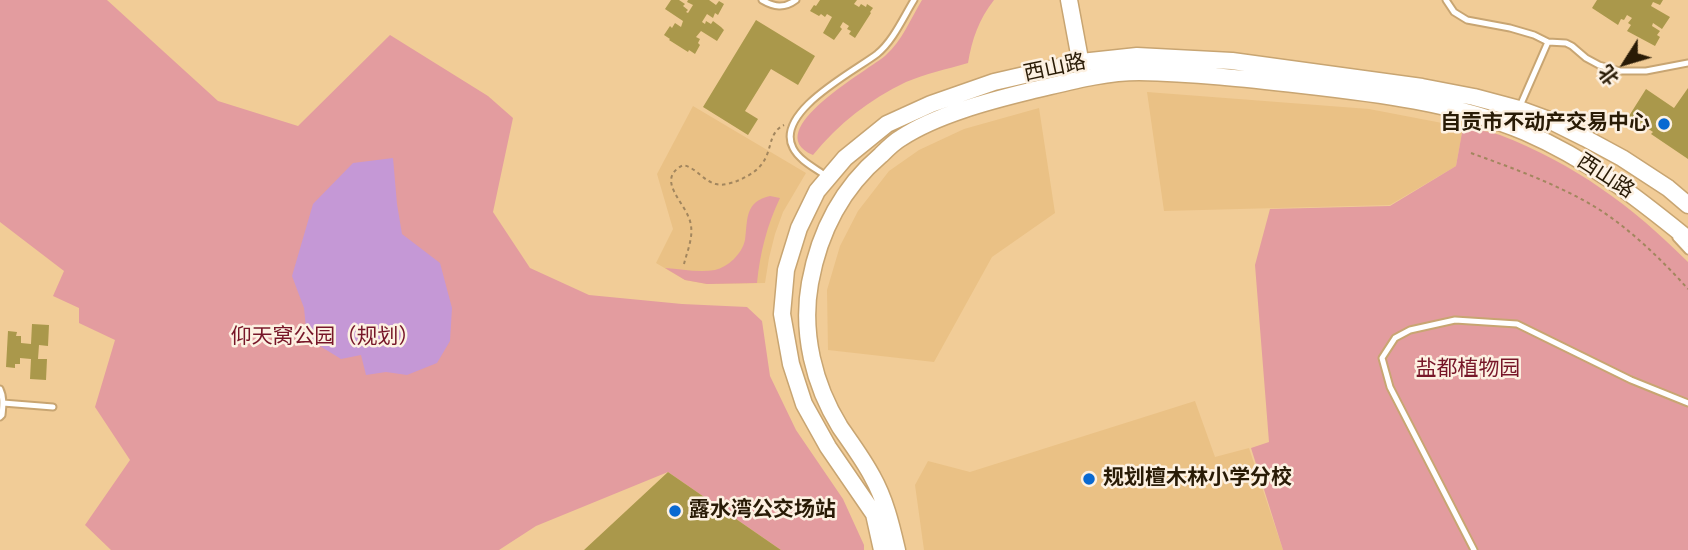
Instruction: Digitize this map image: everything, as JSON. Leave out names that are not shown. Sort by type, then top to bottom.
[{"type":"main road","points":[[1069,0],[1082,70]]},
{"type":"main road","name":"西山路","points":[[897,550],[888,512],[873,477],[838,424],[816,377],[807,326],[809,286],[818,245],[837,205],[863,170],[900,138],[938,120],[1082,70],[1137,56],[1232,61],[1422,87],[1518,109],[1549,120],[1622,158],[1668,188],[1688,205]]},
{"type":"main road","name":"西山路","points":[[882,550],[874,514],[828,447],[803,404],[791,364],[782,314],[786,270],[799,228],[817,191],[845,158],[887,124],[920,109],[994,82],[1082,70],[1227,77],[1404,99],[1449,108],[1522,131],[1597,170],[1635,196],[1688,239]]},
{"type":"lane","points":[[762,0],[779,7],[796,0]]},
{"type":"lane","points":[[828,178],[794,150],[790,141],[792,125],[821,93],[879,52],[895,32],[914,0]]},
{"type":"lane","points":[[1446,0],[1454,12],[1467,20],[1534,34],[1548,42],[1566,43],[1599,65],[1620,71],[1646,71],[1688,63]]},
{"type":"lane","points":[[1518,109],[1548,42]]},
{"type":"lane","points":[[1635,196],[1688,251]]},
{"type":"lane","points":[[1474,550],[1390,387],[1382,358],[1395,338],[1410,330],[1455,320],[1517,324],[1632,380],[1688,403]]},
{"type":"lane","points":[[0,389],[3,403],[0,417]]},
{"type":"lane","points":[[3,403],[53,407]]},
{"type":"path","points":[[684,264],[691,224],[672,186],[671,176],[683,165],[690,166],[706,180],[717,184],[743,179],[762,164],[777,129],[783,125],[792,125]]},
{"type":"path","points":[[1471,153],[1518,170],[1600,211],[1628,232],[1688,289]]},
{"type":"shaded area","points":[[1147,92],[1369,109],[1463,127],[1456,166],[1390,205],[1164,211]]},
{"type":"shaded area","points":[[693,106],[806,173],[783,212],[775,234],[765,283],[707,284],[685,280],[656,263],[673,229],[657,174]]},
{"type":"shaded area","points":[[1039,108],[1055,213],[992,257],[934,362],[828,350],[827,290],[840,246],[858,211],[889,171],[919,150],[964,129]]},
{"type":"shaded area","points":[[393,158],[402,234],[440,263],[452,308],[450,341],[437,363],[407,375],[386,372],[366,375],[361,355],[341,359],[307,338],[304,308],[292,276],[313,204],[353,163]]},
{"type":"shaded area","name":"规划檀木林小学分校","points":[[1195,401],[1215,457],[1249,448],[1283,550],[924,550],[915,485],[928,461],[970,472]]},
{"type":"green space","name":"仰天窝公园（规划）","points":[[0,0],[107,0],[218,101],[298,126],[390,35],[488,96],[513,118],[493,212],[530,268],[589,295],[747,307],[762,321],[770,376],[796,430],[843,499],[864,550],[781,550],[668,472],[536,526],[499,550],[111,550],[85,525],[130,460],[95,407],[115,340],[79,323],[79,308],[53,296],[64,271],[0,222]]},
{"type":"green space","points":[[922,0],[994,0],[977,30],[968,63],[913,79],[880,96],[855,113],[813,155],[799,144],[799,131],[808,117],[823,101],[892,49]]},
{"type":"green space","name":"盐都植物园","points":[[1463,127],[1500,135],[1578,173],[1624,205],[1688,262],[1688,550],[1283,550],[1251,448],[1269,442],[1255,265],[1270,209],[1390,206],[1456,166]]},
{"type":"green space","points":[[770,196],[780,198],[765,239],[757,283],[707,284],[685,280],[665,268],[709,271],[729,263],[738,255],[745,240],[751,207]]},
{"type":"building","points":[[671,0],[679,0],[685,4],[683,6],[688,13],[693,5],[687,2],[688,0],[709,0],[716,5],[719,1],[724,4],[718,15],[715,13],[713,18],[707,14],[702,22],[711,24],[713,21],[724,30],[717,41],[701,31],[696,37],[700,39],[700,45],[695,54],[669,40],[664,35],[670,26],[672,28],[675,23],[681,27],[683,21],[665,9]]},
{"type":"building","points":[[820,0],[857,0],[854,4],[859,7],[861,4],[866,7],[867,4],[873,8],[855,38],[849,34],[849,26],[843,22],[840,27],[842,29],[834,40],[823,33],[832,17],[827,14],[825,17],[821,14],[819,16],[810,11]]},
{"type":"building","points":[[1597,0],[1663,0],[1660,5],[1653,2],[1651,6],[1670,17],[1662,29],[1653,23],[1652,26],[1660,31],[1655,46],[1627,31],[1632,18],[1627,15],[1618,25],[1592,8]]},
{"type":"building","points":[[756,20],[815,56],[798,85],[771,69],[745,111],[758,119],[748,135],[703,107]]},
{"type":"building","name":"自贡市不动产交易中心","points":[[1688,88],[1688,159],[1629,116],[1646,89],[1674,108]]},
{"type":"building","points":[[32,324],[49,325],[48,346],[39,345],[38,359],[47,359],[46,380],[30,379],[31,359],[20,358],[20,364],[15,364],[15,368],[6,367],[8,331],[17,332],[16,336],[21,336],[21,343],[31,344]]},
{"type":"building","name":"露水湾公交场站","points":[[668,472],[781,550],[584,550]]},
{"type":"place","name":"自贡市不动产交易中心","points":[[1664,124]]},
{"type":"place","name":"规划檀木林小学分校","points":[[1089,479]]},
{"type":"place","name":"露水湾公交场站","points":[[675,511]]}]
